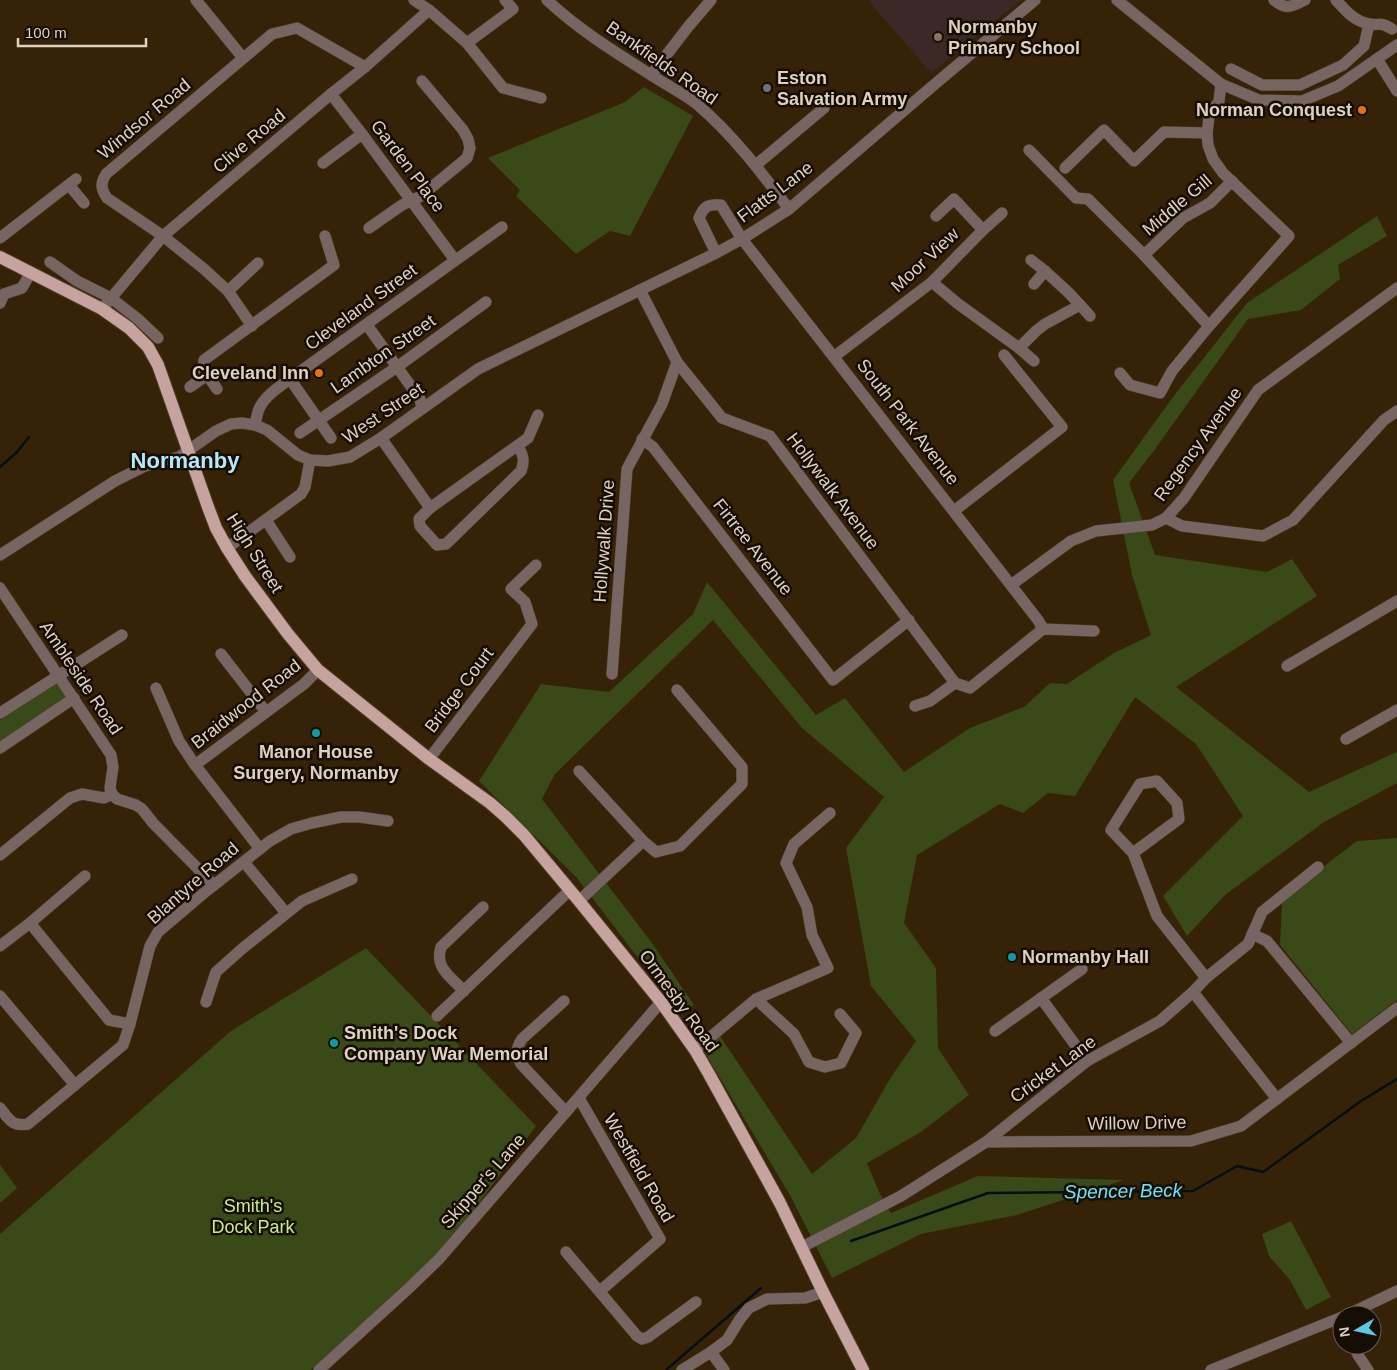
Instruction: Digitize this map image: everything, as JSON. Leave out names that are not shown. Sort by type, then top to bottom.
[{"type":"main road","name":"High Street","points":[[0,257],[102,309],[129,328],[148,347],[158,365],[216,528],[245,576],[288,634],[318,670],[429,759],[490,803]]},
{"type":"main road","name":"Ormesby Road","points":[[490,803],[524,835],[570,890],[661,1002],[695,1050],[780,1202],[863,1370]]},
{"type":"street","points":[[197,0],[244,58]]},
{"type":"street","points":[[414,0],[429,10],[468,43],[503,88],[540,98]]},
{"type":"street","points":[[468,43],[513,9],[505,0]]},
{"type":"street","name":"Bankfields Road","points":[[547,0],[562,14],[612,50],[697,104],[756,165],[789,208]]},
{"type":"street","points":[[651,75],[711,0]]},
{"type":"street","name":"Flatts Lane","points":[[500,358],[716,253],[742,239],[789,208],[1035,0]]},
{"type":"street","points":[[1118,0],[1221,84],[1259,100],[1302,100],[1338,86],[1397,44]]},
{"type":"street","points":[[1274,0],[1281,6],[1289,7],[1305,0]]},
{"type":"street","points":[[1336,0],[1351,17],[1369,24],[1383,24],[1392,29]]},
{"type":"street","name":"Clive Road","points":[[102,309],[163,236],[365,67],[429,10]]},
{"type":"street","points":[[1231,69],[1262,85],[1300,85],[1343,65],[1364,46],[1369,24]]},
{"type":"street","name":"Windsor Road","points":[[252,326],[228,291],[204,268],[163,236],[107,198],[102,190],[101,182],[106,174],[272,34],[297,28],[365,67]]},
{"type":"street","points":[[1377,59],[1397,91]]},
{"type":"street","points":[[1317,77],[1323,92]]},
{"type":"street","points":[[370,228],[402,205],[421,196],[467,158],[470,148],[463,130],[422,81]]},
{"type":"street","points":[[1120,373],[1130,385],[1160,393],[1172,371],[1209,326],[1289,236],[1223,173],[1213,159],[1208,145],[1207,133],[1209,117],[1219,101],[1221,84]]},
{"type":"street","name":"Garden Place","points":[[331,94],[455,260]]},
{"type":"street","points":[[756,165],[824,108]]},
{"type":"street","points":[[1065,168],[1104,130],[1134,161],[1164,132],[1207,133]]},
{"type":"street","points":[[323,163],[362,134]]},
{"type":"street","points":[[1029,150],[1076,198],[1088,199],[1144,255],[1209,326]]},
{"type":"street","name":"Middle Gill","points":[[1144,255],[1183,218],[1210,203],[1232,181]]},
{"type":"street","points":[[0,238],[72,182],[84,203]]},
{"type":"street","name":"Moor View","points":[[835,356],[932,282],[983,230],[954,199],[936,216]]},
{"type":"street","name":"South Park Avenue","points":[[716,253],[699,218],[702,211],[711,204],[721,205],[742,239],[835,356],[1038,620],[1043,630]]},
{"type":"street","points":[[983,230],[1002,213]]},
{"type":"street","name":"Cleveland Street","points":[[255,425],[262,403],[270,395],[502,227]]},
{"type":"street","points":[[217,389],[205,372],[204,360],[334,265],[325,236]]},
{"type":"street","points":[[1032,260],[1069,293],[1090,316]]},
{"type":"street","points":[[50,262],[77,281],[110,298],[138,319],[158,338]]},
{"type":"street","points":[[228,291],[258,263]]},
{"type":"street","points":[[1034,284],[1046,271]]},
{"type":"street","points":[[0,304],[4,294],[22,288],[32,272]]},
{"type":"street","points":[[932,282],[957,303],[1019,348],[1034,362]]},
{"type":"street","name":"Regency Avenue","points":[[1011,585],[1071,541],[1096,531],[1152,525],[1166,518],[1184,498],[1258,390],[1397,288]]},
{"type":"street","name":"Hollywalk Avenue","points":[[640,290],[677,362],[722,418],[770,436],[956,683]]},
{"type":"street","name":"Lambton Street","points":[[300,433],[397,367],[486,302]]},
{"type":"street","points":[[1019,348],[1045,324],[1080,305]]},
{"type":"street","points":[[367,325],[421,403]]},
{"type":"street","points":[[954,511],[1062,427],[1004,355]]},
{"type":"street","name":"West Street","points":[[310,460],[328,462],[350,457],[380,438],[421,403],[500,358]]},
{"type":"street","name":"Hollywalk Drive","points":[[612,674],[627,469],[662,404],[677,362]]},
{"type":"street","points":[[190,387],[205,372]]},
{"type":"street","points":[[290,379],[330,438]]},
{"type":"street","points":[[1166,518],[1182,526],[1263,536],[1293,520],[1384,420],[1397,411]]},
{"type":"street","points":[[517,446],[523,455],[524,464],[521,471],[446,544],[437,545],[420,526],[419,519],[430,508],[528,438],[538,415]]},
{"type":"street","points":[[0,556],[115,481],[145,466],[179,457],[216,431],[231,424],[255,425],[268,430],[298,455],[310,460],[305,487],[301,494],[227,548]]},
{"type":"street","points":[[380,438],[430,508]]},
{"type":"street","name":"Firtree Avenue","points":[[642,440],[653,447],[833,680],[909,620]]},
{"type":"street","points":[[266,520],[290,557]]},
{"type":"street","name":"Bridge Court","points":[[429,759],[532,624],[525,602],[511,589],[536,565]]},
{"type":"street","name":"Ambleside Road","points":[[0,588],[111,755],[113,767],[110,788],[112,794]]},
{"type":"street","points":[[1288,666],[1397,601]]},
{"type":"street","points":[[915,706],[930,701],[956,683],[970,688],[1043,630],[1094,631]]},
{"type":"street","points":[[0,713],[122,635]]},
{"type":"street","points":[[221,654],[266,712]]},
{"type":"street","name":"Braidwood Road","points":[[195,765],[304,684],[318,670]]},
{"type":"street","points":[[156,688],[179,741],[195,765],[260,849]]},
{"type":"street","points":[[579,771],[643,841],[656,852],[680,846],[742,784],[742,767],[677,690]]},
{"type":"street","points":[[0,748],[74,698]]},
{"type":"street","points":[[1346,739],[1397,710]]},
{"type":"street","points":[[1133,853],[1180,819],[1177,803],[1157,781],[1140,784],[1112,830],[1133,853],[1157,916],[1206,978]]},
{"type":"street","points":[[0,854],[70,798],[82,794],[104,798],[112,794],[117,799],[142,809],[153,823],[214,885]]},
{"type":"street","points":[[695,1050],[756,999],[828,968],[812,934],[807,907],[786,863],[794,844],[830,813]]},
{"type":"street","name":"Blantyre Road","points":[[0,1108],[11,1122],[20,1125],[28,1124],[123,1045],[150,946],[158,932],[270,840],[291,829],[312,822],[341,817],[359,817],[388,821]]},
{"type":"street","points":[[579,901],[643,841]]},
{"type":"street","points":[[244,862],[286,913]]},
{"type":"street","name":"Cricket Lane","points":[[802,1247],[901,1196],[986,1142],[1087,1061],[1160,1021],[1206,978],[1248,944],[1262,912],[1318,867]]},
{"type":"street","points":[[0,946],[85,876]]},
{"type":"street","points":[[206,1002],[216,972],[286,913],[302,901],[352,879]]},
{"type":"street","points":[[437,1016],[570,890]]},
{"type":"street","points":[[464,991],[441,967],[439,954],[441,947],[482,907]]},
{"type":"street","points":[[30,923],[109,1020],[130,1024]]},
{"type":"street","points":[[1252,934],[1267,941],[1351,1043]]},
{"type":"street","points":[[995,1031],[1082,969]]},
{"type":"street","points":[[1192,992],[1277,1099]]},
{"type":"street","points":[[0,996],[74,1085]]},
{"type":"street","points":[[1040,998],[1087,1061]]},
{"type":"street","points":[[756,999],[794,1034],[809,1062],[825,1067],[841,1062],[856,1033],[840,1014]]},
{"type":"street","points":[[564,1000],[522,1039],[517,1052],[521,1064],[566,1112]]},
{"type":"street","name":"Skipper's Lane","points":[[319,1370],[439,1259],[661,1002]]},
{"type":"street","name":"Willow Drive","points":[[986,1142],[1191,1142],[1241,1126],[1397,1008]]},
{"type":"street","name":"Westfield Road","points":[[579,1098],[660,1239],[600,1291]]},
{"type":"street","points":[[566,1252],[637,1336],[642,1339],[648,1337],[696,1302]]},
{"type":"street","points":[[1368,1305],[1397,1291]]},
{"type":"street","points":[[682,1370],[727,1340],[749,1308],[767,1299],[805,1298],[823,1292]]},
{"type":"street","points":[[1211,1370],[1238,1365],[1332,1321]]},
{"type":"street","points":[[711,1352],[724,1370]]},
{"type":"street","points":[[1359,1355],[1368,1370]]},
{"type":"shaded area","name":"Normanby Primary School","points":[[868,0],[1021,0],[931,73]]},
{"type":"green space","points":[[644,87],[693,116],[630,236],[610,231],[576,254],[516,196],[520,190],[488,158],[625,102]]},
{"type":"green space","points":[[1377,216],[1387,236],[1338,265],[1340,279],[1301,310],[1248,319],[1129,483],[1155,555],[1267,572],[1292,559],[1317,596],[1176,687],[1309,792],[1397,752],[1397,783],[1324,822],[1225,895],[1187,936],[1163,896],[1243,816],[1196,744],[1135,697],[1075,796],[1048,793],[1023,813],[1000,804],[917,855],[904,923],[936,968],[938,1048],[969,1095],[921,1132],[867,1163],[879,1192],[891,1213],[978,1176],[1124,1180],[1017,1215],[921,1234],[832,1278],[791,1197],[705,1053],[720,1036],[812,1174],[856,1138],[891,1077],[916,1041],[871,986],[846,848],[884,797],[802,728],[713,620],[555,774],[542,799],[652,943],[694,1005],[681,1014],[577,878],[479,781],[541,684],[609,692],[693,614],[707,582],[816,715],[845,698],[904,772],[970,728],[1024,707],[1050,683],[1067,684],[1114,653],[1151,635],[1132,575],[1113,480],[1173,397],[1247,303]]},
{"type":"green space","points":[[59,681],[71,696],[0,744],[0,720]]},
{"type":"green space","points":[[1397,838],[1397,1000],[1352,1034],[1280,945],[1282,903],[1323,867],[1357,841]]},
{"type":"green space","name":"Smith's Dock Park","points":[[366,948],[536,1126],[443,1252],[311,1370],[0,1370],[0,1234],[231,1031]]},
{"type":"green space","points":[[0,1165],[17,1188],[0,1203]]},
{"type":"green space","points":[[1291,1221],[1331,1297],[1306,1310],[1290,1280],[1269,1256],[1262,1234]]},
{"type":"waterway","points":[[0,467],[16,453],[29,437]]},
{"type":"waterway","name":"Spencer Beck","points":[[851,1241],[988,1193],[1193,1191],[1237,1166],[1263,1172],[1361,1101],[1397,1079]]},
{"type":"waterway","name":"Spencer Beck","points":[[666,1370],[761,1288]]},
{"type":"place","name":"Normanby Primary School","points":[[938,37]]},
{"type":"place","name":"Eston Salvation Army","points":[[767,88]]},
{"type":"place","name":"Norman Conquest","points":[[1362,110]]},
{"type":"place","name":"Cleveland Inn","points":[[319,373]]},
{"type":"place","name":"Manor House Surgery, Normanby","points":[[316,733]]},
{"type":"place","name":"Normanby Hall","points":[[1012,957]]},
{"type":"place","name":"Smith's Dock Company War Memorial","points":[[334,1043]]},
{"type":"district","name":"Normanby","points":[[185,460]]}]
